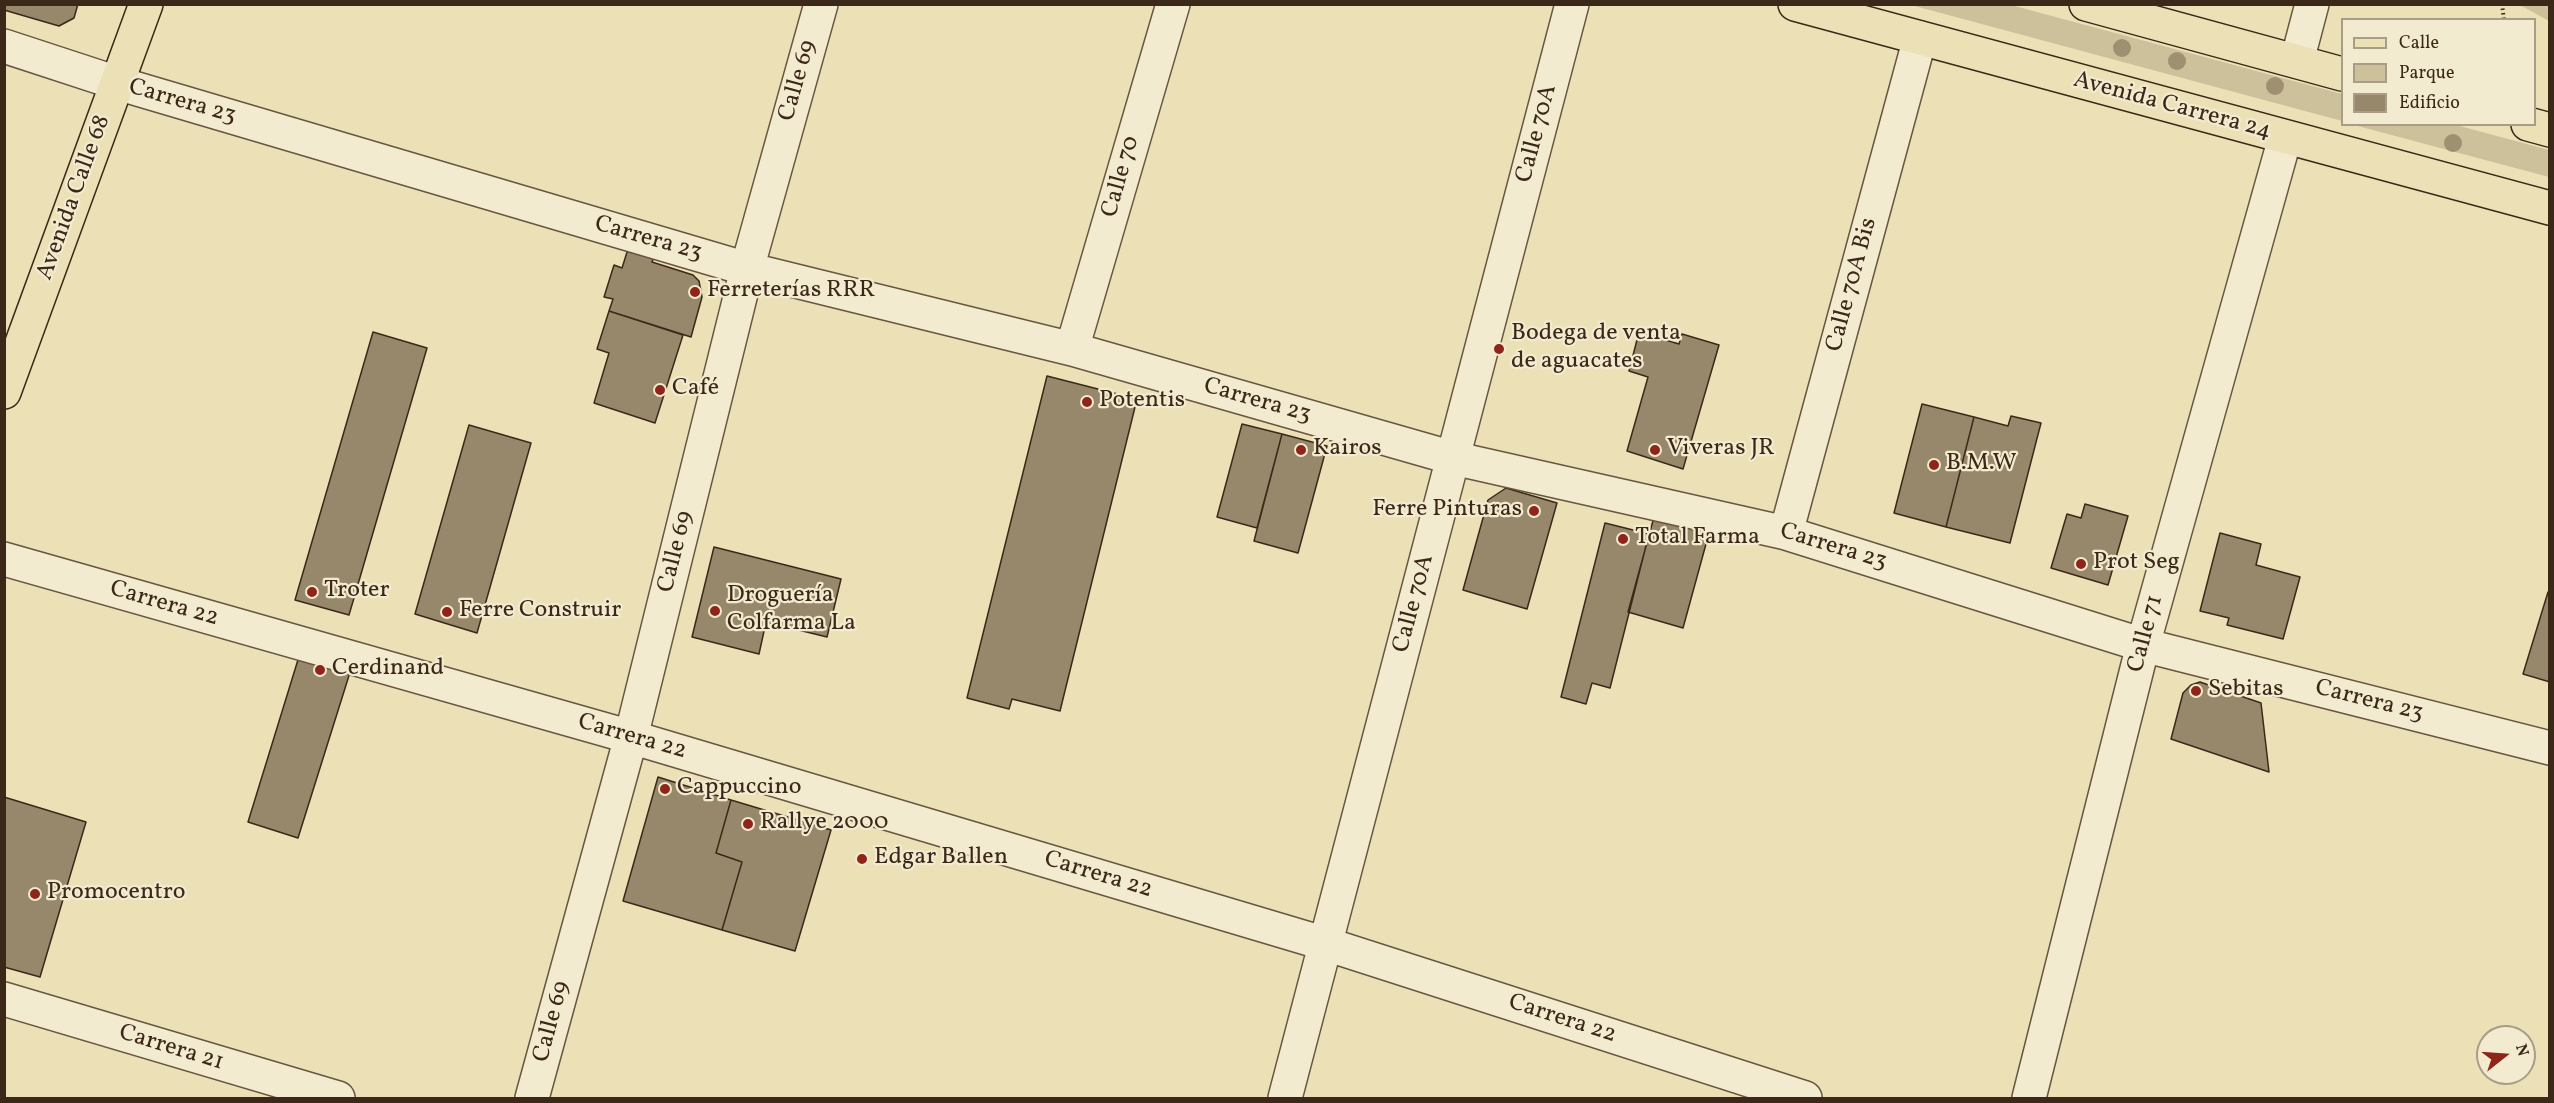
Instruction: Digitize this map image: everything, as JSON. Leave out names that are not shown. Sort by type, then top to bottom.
[{"type":"main road","name":"Avenida Calle 68","points":[[4,392],[146,4]]},
{"type":"main road","name":"Avenida Carrera 24","points":[[1795,4],[2550,208]]},
{"type":"main road","points":[[2086,4],[2341,73]]},
{"type":"main road","points":[[2535,126],[2550,130]]},
{"type":"street","name":"Calle 69","points":[[532,1098],[631,737],[747,269],[821,4]]},
{"type":"street","name":"Calle 70","points":[[1072,349],[1173,4]]},
{"type":"street","name":"Calle 70A","points":[[1285,1098],[1572,4]]},
{"type":"street","points":[[2297,61],[2312,4]]},
{"type":"street","name":"Calle 70A Bis","points":[[1785,533],[1920,38]]},
{"type":"street","name":"Carrera 23","points":[[4,46],[117,83],[747,269],[1072,349],[1453,458],[1785,533],[2143,645],[2550,748]]},
{"type":"street","name":"Calle 71","points":[[2029,1098],[2143,645],[2285,138]]},
{"type":"street","name":"Carrera 22","points":[[4,559],[631,737],[1326,944],[1805,1098]]},
{"type":"street","name":"Carrera 21","points":[[4,999],[338,1098]]},
{"type":"green space","points":[[1911,5],[2011,5],[2341,94],[2341,121]]},
{"type":"green space","points":[[2520,5],[2549,5],[2549,21]]},
{"type":"green space","points":[[2358,126],[2460,126],[2549,150],[2549,177]]},
{"type":"building","points":[[4,4],[78,4],[74,18],[59,26],[4,10]]},
{"type":"building","points":[[628,249],[654,257],[652,262],[693,275],[699,281],[702,297],[691,337],[609,311],[613,299],[604,297],[614,265],[622,268]]},
{"type":"building","points":[[609,311],[683,335],[655,423],[594,403],[609,353],[597,349]]},
{"type":"building","points":[[373,332],[427,348],[349,615],[295,600]]},
{"type":"building","points":[[1639,332],[1679,344],[1682,334],[1719,345],[1683,469],[1627,451],[1648,377],[1629,371]]},
{"type":"building","points":[[1047,376],[1137,399],[1060,711],[1012,699],[1009,709],[967,698]]},
{"type":"building","name":"B.M.W","points":[[1922,404],[1974,417],[1946,527],[1894,513]]},
{"type":"building","points":[[2011,416],[2041,423],[2010,543],[1946,527],[1974,417],[2008,426]]},
{"type":"building","points":[[1242,424],[1282,434],[1257,528],[1217,517]]},
{"type":"building","points":[[469,425],[531,443],[477,633],[415,614]]},
{"type":"building","points":[[1282,434],[1327,446],[1298,553],[1254,541]]},
{"type":"building","points":[[1506,488],[1557,503],[1527,609],[1463,590],[1488,500]]},
{"type":"building","points":[[2085,504],[2128,516],[2108,585],[2051,568],[2067,514],[2081,518]]},
{"type":"building","points":[[1654,517],[1709,533],[1683,628],[1628,612]]},
{"type":"building","points":[[1605,523],[1649,534],[1610,688],[1592,683],[1586,704],[1561,697]]},
{"type":"building","points":[[2220,533],[2261,544],[2256,565],[2300,577],[2283,639],[2227,625],[2229,618],[2200,611]]},
{"type":"building","points":[[714,547],[841,579],[827,637],[766,622],[759,654],[692,637]]},
{"type":"building","points":[[2548,592],[2550,593],[2550,682],[2523,674]]},
{"type":"building","points":[[301,650],[352,666],[298,838],[248,822]]},
{"type":"building","points":[[2200,682],[2261,703],[2269,772],[2171,739],[2183,693],[2191,685]]},
{"type":"building","points":[[658,777],[731,800],[716,853],[742,862],[722,930],[623,901]]},
{"type":"building","name":"Promocentro","points":[[4,797],[86,822],[40,977],[4,967]]},
{"type":"building","points":[[731,800],[831,830],[795,951],[722,930],[742,862],[716,853]]},
{"type":"place","name":"Ferreterías RRR","points":[[695,292]]},
{"type":"place","name":"Bodega de venta de aguacates","points":[[1499,349]]},
{"type":"place","name":"Café","points":[[660,390]]},
{"type":"place","name":"Potentis","points":[[1087,402]]},
{"type":"place","name":"Kairos","points":[[1301,450]]},
{"type":"place","name":"Viveras JR","points":[[1655,450]]},
{"type":"place","name":"B.M.W","points":[[1934,465]]},
{"type":"place","name":"Ferre Pinturas","points":[[1534,511]]},
{"type":"place","name":"Total Farma","points":[[1623,539]]},
{"type":"place","name":"Prot Seg","points":[[2081,564]]},
{"type":"place","name":"Troter","points":[[312,592]]},
{"type":"place","name":"Droguería Colfarma La","points":[[715,611]]},
{"type":"place","name":"Ferre Construir","points":[[447,612]]},
{"type":"place","name":"Cerdinand","points":[[320,670]]},
{"type":"place","name":"Sebitas","points":[[2196,691]]},
{"type":"place","name":"Cappuccino","points":[[665,789]]},
{"type":"place","name":"Rallye 2000","points":[[748,824]]},
{"type":"place","name":"Edgar Ballen","points":[[862,859]]},
{"type":"place","name":"Promocentro","points":[[35,894]]}]
